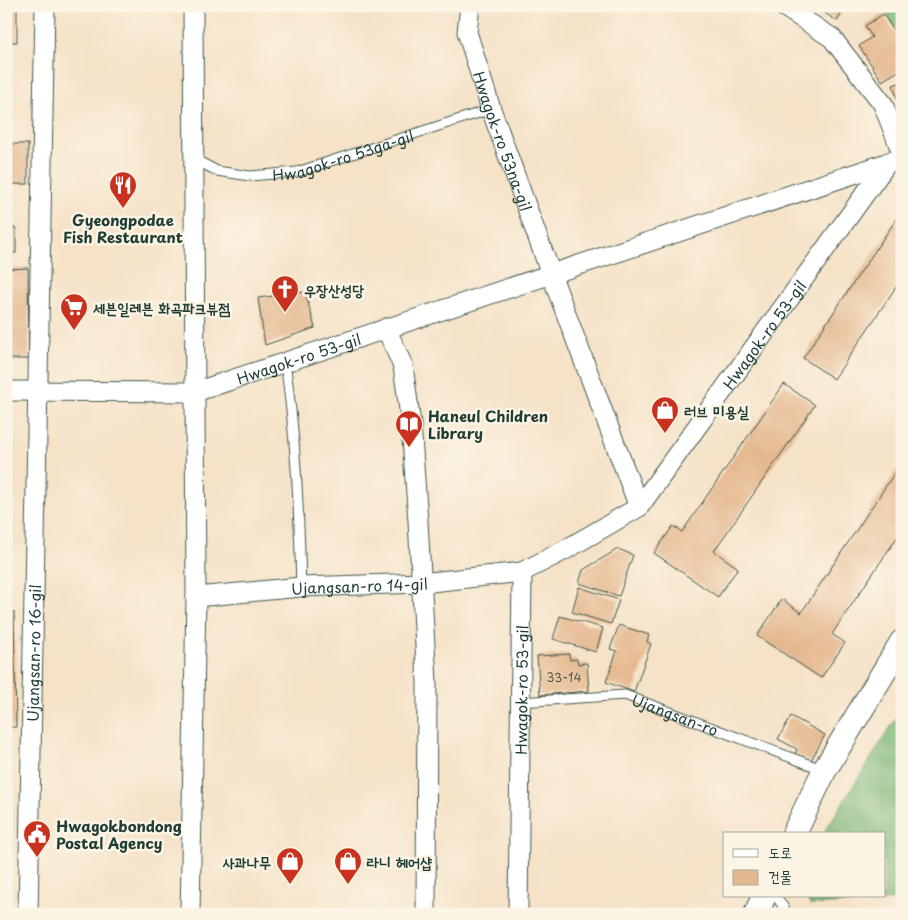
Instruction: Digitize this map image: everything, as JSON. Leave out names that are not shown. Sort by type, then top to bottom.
[{"type":"street","points":[[37,391],[45,6]]},
{"type":"street","points":[[190,914],[196,597],[193,6]]},
{"type":"street","name":"Hwagok-ro 53na-gil","points":[[470,6],[467,32],[491,109],[551,274]]},
{"type":"street","points":[[784,6],[832,38],[883,104],[897,158]]},
{"type":"street","name":"Hwagok-ro 53-gil","points":[[6,391],[195,392],[897,158]]},
{"type":"street","name":"Hwagok-ro 53-gil","points":[[518,914],[522,572],[565,550],[639,507],[897,158]]},
{"type":"street","points":[[551,274],[639,507]]},
{"type":"street","points":[[386,328],[403,366],[409,403],[422,583],[427,682],[426,914]]},
{"type":"street","name":"Ujangsan-ro 16-gil","points":[[28,914],[37,391]]},
{"type":"street","name":"Ujangsan-ro 14-gil","points":[[196,597],[301,587],[422,583],[522,572]]},
{"type":"street","points":[[795,832],[824,770],[902,642]]},
{"type":"street","points":[[756,914],[763,898]]},
{"type":"lane","name":"Hwagok-ro 53ga-gil","points":[[194,158],[217,171],[250,176],[297,172],[491,109]]},
{"type":"lane","points":[[285,362],[296,451],[301,587]]},
{"type":"lane","name":"Ujangsan-ro","points":[[520,702],[625,695],[824,770]]},
{"type":"lane","points":[[777,898],[788,914]]},
{"type":"green space","points":[[882,6],[902,6],[902,38]]},
{"type":"green space","points":[[902,709],[902,900],[810,905],[807,898],[886,898],[886,832],[824,832]]},
{"type":"building","points":[[6,6],[17,6],[17,42],[6,42]]},
{"type":"building","points":[[814,6],[846,6],[837,21]]},
{"type":"building","points":[[883,14],[902,43],[902,69],[882,81],[859,46],[872,37],[865,26]]},
{"type":"building","points":[[902,82],[902,112],[901,112],[893,85]]},
{"type":"building","points":[[6,144],[28,144],[28,184],[6,184]]},
{"type":"building","points":[[899,215],[902,217],[902,278],[834,379],[803,358]]},
{"type":"building","points":[[6,228],[16,228],[16,253],[6,253]]},
{"type":"building","points":[[28,268],[29,359],[6,359],[6,269]]},
{"type":"building","name":"우장산성당","points":[[305,292],[315,328],[265,345],[258,298]]},
{"type":"building","points":[[784,384],[815,405],[714,551],[738,568],[718,597],[654,553],[673,526],[682,532]]},
{"type":"building","points":[[900,465],[902,466],[902,530],[832,634],[845,643],[821,678],[757,636],[782,599],[801,613]]},
{"type":"building","points":[[618,549],[633,555],[619,596],[579,583],[583,570]]},
{"type":"building","points":[[579,587],[619,600],[611,624],[572,612]]},
{"type":"building","points":[[14,612],[16,727],[6,727],[6,613]]},
{"type":"building","points":[[560,616],[603,628],[596,652],[553,639]]},
{"type":"building","points":[[619,625],[649,635],[647,642],[651,644],[634,692],[606,682],[617,651],[610,649]]},
{"type":"building","points":[[569,654],[570,660],[577,659],[578,664],[587,663],[589,691],[540,695],[537,656]]},
{"type":"building","points":[[791,716],[825,735],[810,762],[795,754],[797,749],[778,739]]},
{"type":"place","name":"Gyeongpodae Fish Restaurant","points":[[123,209]]},
{"type":"place","name":"우장산성당","points":[[285,313]]},
{"type":"place","name":"세븐일레븐 화곡파크뷰점","points":[[74,331]]},
{"type":"place","name":"러브 미용실","points":[[665,434]]},
{"type":"place","name":"Haneul Children Library","points":[[409,448]]},
{"type":"place","name":"Hwagokbondong Postal Agency","points":[[37,858]]},
{"type":"place","name":"사과나무","points":[[290,885]]},
{"type":"place","name":"라니 헤어샵","points":[[348,885]]}]
